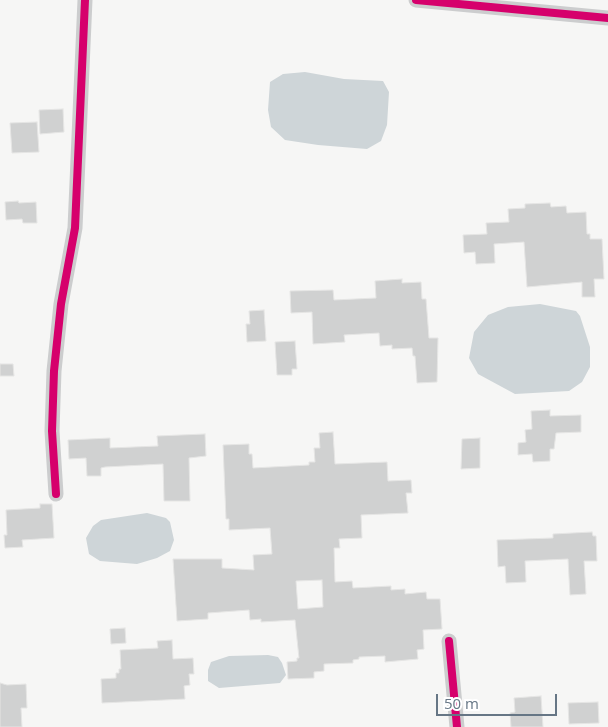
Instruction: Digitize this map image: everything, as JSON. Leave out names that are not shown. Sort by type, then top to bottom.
[{"type":"street","points":[[56,494],[52,431],[54,371],[61,304],[75,228],[85,0]]},
{"type":"street","points":[[416,0],[608,18]]},
{"type":"street","points":[[449,641],[457,727]]},
{"type":"shaded area","points":[[305,72],[344,79],[383,81],[389,92],[387,125],[381,141],[367,149],[285,140],[271,127],[268,110],[270,82],[283,74]]},
{"type":"shaded area","points":[[540,304],[576,311],[580,316],[590,347],[590,367],[582,382],[569,391],[515,394],[478,374],[469,358],[474,332],[488,315],[508,307]]},
{"type":"shaded area","points":[[147,513],[166,518],[170,522],[174,540],[170,551],[157,558],[137,564],[100,561],[89,554],[86,538],[93,526],[101,520]]},
{"type":"shaded area","points":[[268,655],[278,657],[282,663],[286,675],[280,683],[219,688],[208,681],[208,670],[211,662],[229,656]]},
{"type":"building","points":[[63,109],[64,132],[40,134],[39,110]]},
{"type":"building","points":[[37,122],[39,152],[12,153],[10,123]]},
{"type":"building","points":[[18,201],[19,203],[36,202],[37,223],[23,223],[22,219],[6,220],[5,202]]},
{"type":"building","points":[[550,203],[551,207],[566,206],[567,213],[586,212],[587,234],[590,234],[590,239],[602,239],[604,279],[594,279],[595,297],[582,297],[582,282],[527,287],[524,242],[494,244],[495,263],[476,264],[475,252],[464,253],[463,235],[487,234],[486,223],[509,222],[508,209],[525,208],[525,204]]},
{"type":"building","points":[[402,279],[402,283],[421,282],[422,299],[426,299],[429,338],[438,338],[437,382],[417,383],[415,356],[413,356],[412,348],[392,349],[392,345],[380,346],[379,333],[344,335],[345,342],[313,344],[312,312],[291,313],[290,291],[333,290],[334,300],[376,298],[375,281]]},
{"type":"building","points":[[264,310],[266,341],[247,342],[246,324],[250,324],[249,311]]},
{"type":"building","points":[[295,341],[297,369],[292,369],[292,375],[277,375],[275,342]]},
{"type":"building","points":[[0,364],[13,364],[14,376],[0,376]]},
{"type":"building","points":[[550,410],[550,416],[581,415],[581,432],[556,433],[554,449],[550,449],[550,461],[533,462],[532,454],[518,455],[518,443],[526,442],[525,430],[532,429],[531,411]]},
{"type":"building","points":[[333,432],[335,464],[387,462],[388,481],[411,480],[412,493],[406,493],[408,513],[361,515],[362,538],[339,539],[340,548],[334,548],[335,582],[352,581],[353,588],[391,586],[391,590],[405,589],[405,594],[426,592],[427,599],[440,599],[442,629],[423,630],[424,649],[417,650],[418,659],[385,662],[385,656],[359,657],[359,659],[353,660],[353,663],[324,664],[324,671],[314,672],[314,678],[288,679],[287,662],[297,661],[297,658],[299,658],[295,620],[261,622],[261,619],[250,620],[249,610],[208,613],[208,619],[177,621],[173,559],[222,559],[222,568],[254,570],[253,555],[272,554],[270,528],[229,530],[229,519],[226,519],[223,445],[249,444],[249,454],[252,454],[253,468],[309,465],[309,462],[315,462],[314,448],[320,448],[319,433]],"holes":[[[322,580],[323,607],[298,609],[296,581]]]},
{"type":"building","points":[[205,434],[206,456],[189,458],[190,501],[164,501],[163,464],[105,467],[101,468],[101,476],[87,476],[86,458],[69,459],[68,440],[110,438],[110,448],[158,446],[157,436]]},
{"type":"building","points":[[480,438],[480,468],[461,469],[462,439]]},
{"type":"building","points":[[40,504],[52,504],[54,538],[22,540],[23,547],[5,548],[4,535],[7,535],[6,510],[40,508]]},
{"type":"building","points":[[592,532],[593,536],[596,536],[597,561],[584,561],[586,594],[570,595],[568,559],[525,561],[526,582],[506,583],[505,566],[498,567],[497,540],[553,538],[553,534]]},
{"type":"building","points":[[125,628],[126,643],[111,644],[110,629]]},
{"type":"building","points":[[172,640],[173,659],[193,658],[194,674],[189,674],[190,685],[184,686],[185,699],[102,703],[101,679],[116,678],[116,673],[119,673],[119,669],[121,669],[120,650],[158,648],[157,641]]},
{"type":"building","points":[[0,683],[7,685],[26,684],[27,708],[21,708],[22,727],[0,727]]},
{"type":"building","points":[[541,696],[543,727],[511,727],[510,713],[515,712],[514,698]]},
{"type":"building","points":[[598,702],[599,723],[569,724],[568,703]]},
{"type":"cycle path","points":[[56,494],[52,431],[54,371],[61,304],[75,228],[85,0]]},
{"type":"cycle path","points":[[416,0],[608,18]]},
{"type":"cycle path","points":[[449,641],[457,727]]}]
